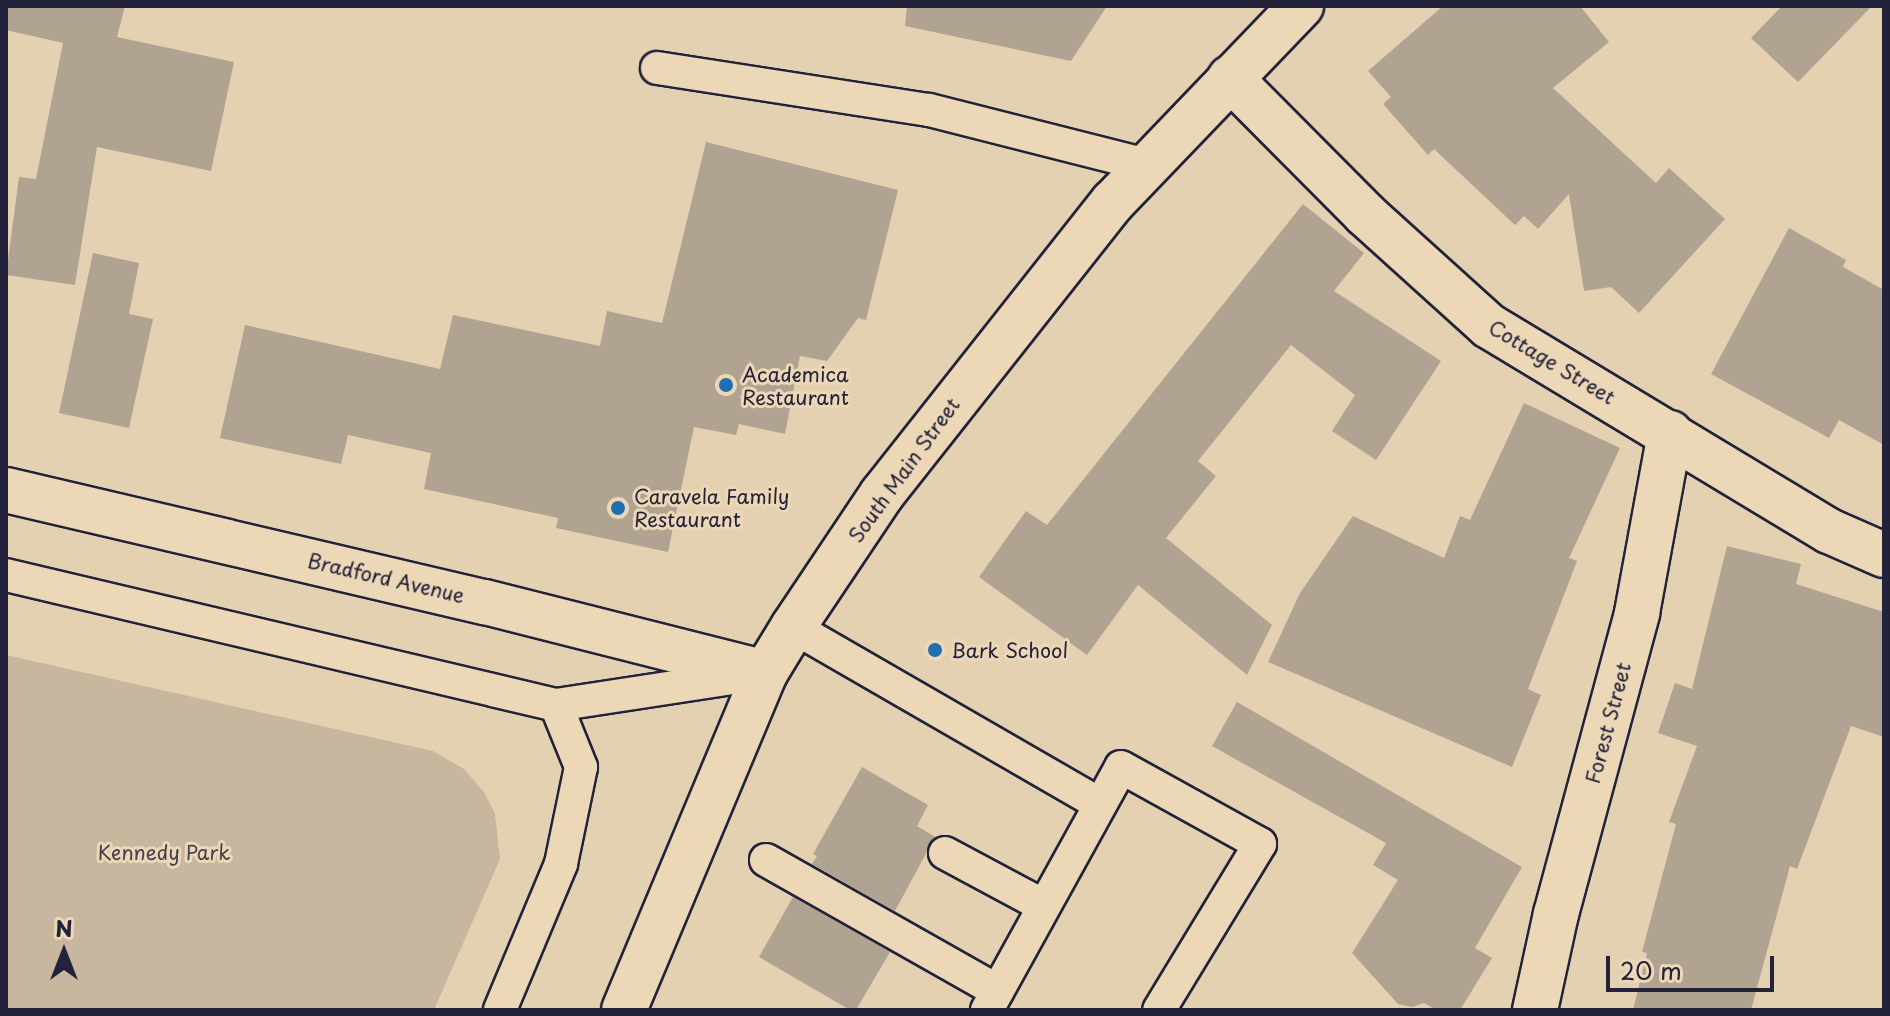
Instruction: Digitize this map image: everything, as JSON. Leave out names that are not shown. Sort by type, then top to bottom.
[{"type":"street","name":"South Main Street","points":[[624,1010],[765,673],[882,494],[992,351],[1113,202],[1301,6]]},
{"type":"street","name":"Cottage Street","points":[[1230,78],[1365,214],[1489,326],[1829,531],[1884,555]]},
{"type":"street","name":"Forest Street","points":[[1535,1010],[1556,914],[1637,613],[1670,433]]},
{"type":"street","name":"Bradford Avenue","points":[[6,490],[485,602],[765,673]]},
{"type":"lane","points":[[657,68],[929,110],[1147,165]]},
{"type":"lane","points":[[6,575],[556,705],[765,673]]},
{"type":"lane","points":[[793,627],[1099,804]]},
{"type":"lane","points":[[500,1010],[561,864],[581,767],[556,705]]},
{"type":"lane","points":[[766,860],[993,1000],[1121,767],[1260,844],[1159,1010]]},
{"type":"lane","points":[[945,853],[1044,906]]},
{"type":"green space","name":"Kennedy Park","points":[[6,655],[433,751],[464,769],[484,792],[495,814],[500,859],[434,1010],[6,1010]]},
{"type":"building","points":[[6,6],[125,6],[117,37],[234,62],[211,171],[97,147],[75,285],[6,275],[19,177],[36,179],[63,43],[6,30]]},
{"type":"building","points":[[907,6],[1107,6],[1071,61],[905,26]]},
{"type":"building","points":[[1443,6],[1580,6],[1609,42],[1553,88],[1656,183],[1669,168],[1725,219],[1639,313],[1611,287],[1584,291],[1569,194],[1538,229],[1524,216],[1515,225],[1434,149],[1428,155],[1383,104],[1391,97],[1368,71]]},
{"type":"building","points":[[1782,6],[1872,6],[1798,82],[1751,38]]},
{"type":"building","points":[[706,142],[898,190],[866,320],[858,318],[827,361],[800,356],[785,434],[739,424],[736,435],[694,427],[668,552],[556,528],[558,518],[424,489],[431,453],[348,435],[341,464],[220,438],[245,325],[440,369],[453,315],[600,346],[607,311],[662,323]]},
{"type":"building","points":[[1303,204],[1364,253],[1334,291],[1441,361],[1376,460],[1332,431],[1355,395],[1291,345],[1198,461],[1216,476],[1166,538],[1272,625],[1247,675],[1138,585],[1087,655],[979,577],[1026,511],[1047,525]]},
{"type":"building","points":[[1789,228],[1846,260],[1843,267],[1884,290],[1884,445],[1839,420],[1829,438],[1711,374]]},
{"type":"building","points":[[93,253],[139,263],[129,314],[153,319],[129,428],[59,413]]},
{"type":"building","points":[[1524,403],[1620,448],[1569,558],[1577,561],[1528,689],[1541,695],[1512,767],[1268,662],[1300,593],[1353,516],[1444,558],[1460,516],[1470,520]]},
{"type":"building","points":[[1727,546],[1801,564],[1796,584],[1884,612],[1884,737],[1851,726],[1797,869],[1790,866],[1751,1010],[1633,1010],[1647,953],[1642,952],[1676,824],[1669,822],[1697,746],[1658,733],[1675,683],[1692,689]]},
{"type":"building","points":[[1237,702],[1522,867],[1475,948],[1492,958],[1460,1010],[1436,1010],[1424,1003],[1412,1007],[1398,1004],[1352,953],[1398,880],[1373,865],[1386,843],[1212,746]]},
{"type":"building","points":[[862,767],[928,805],[917,826],[935,837],[895,911],[812,864],[817,856],[813,854]]},
{"type":"building","points":[[793,897],[890,952],[856,1010],[850,1010],[759,957]]},
{"type":"place","name":"Academica Restaurant","points":[[726,385]]},
{"type":"place","name":"Caravela Family Restaurant","points":[[618,508]]},
{"type":"place","name":"Bark School","points":[[935,650]]}]
